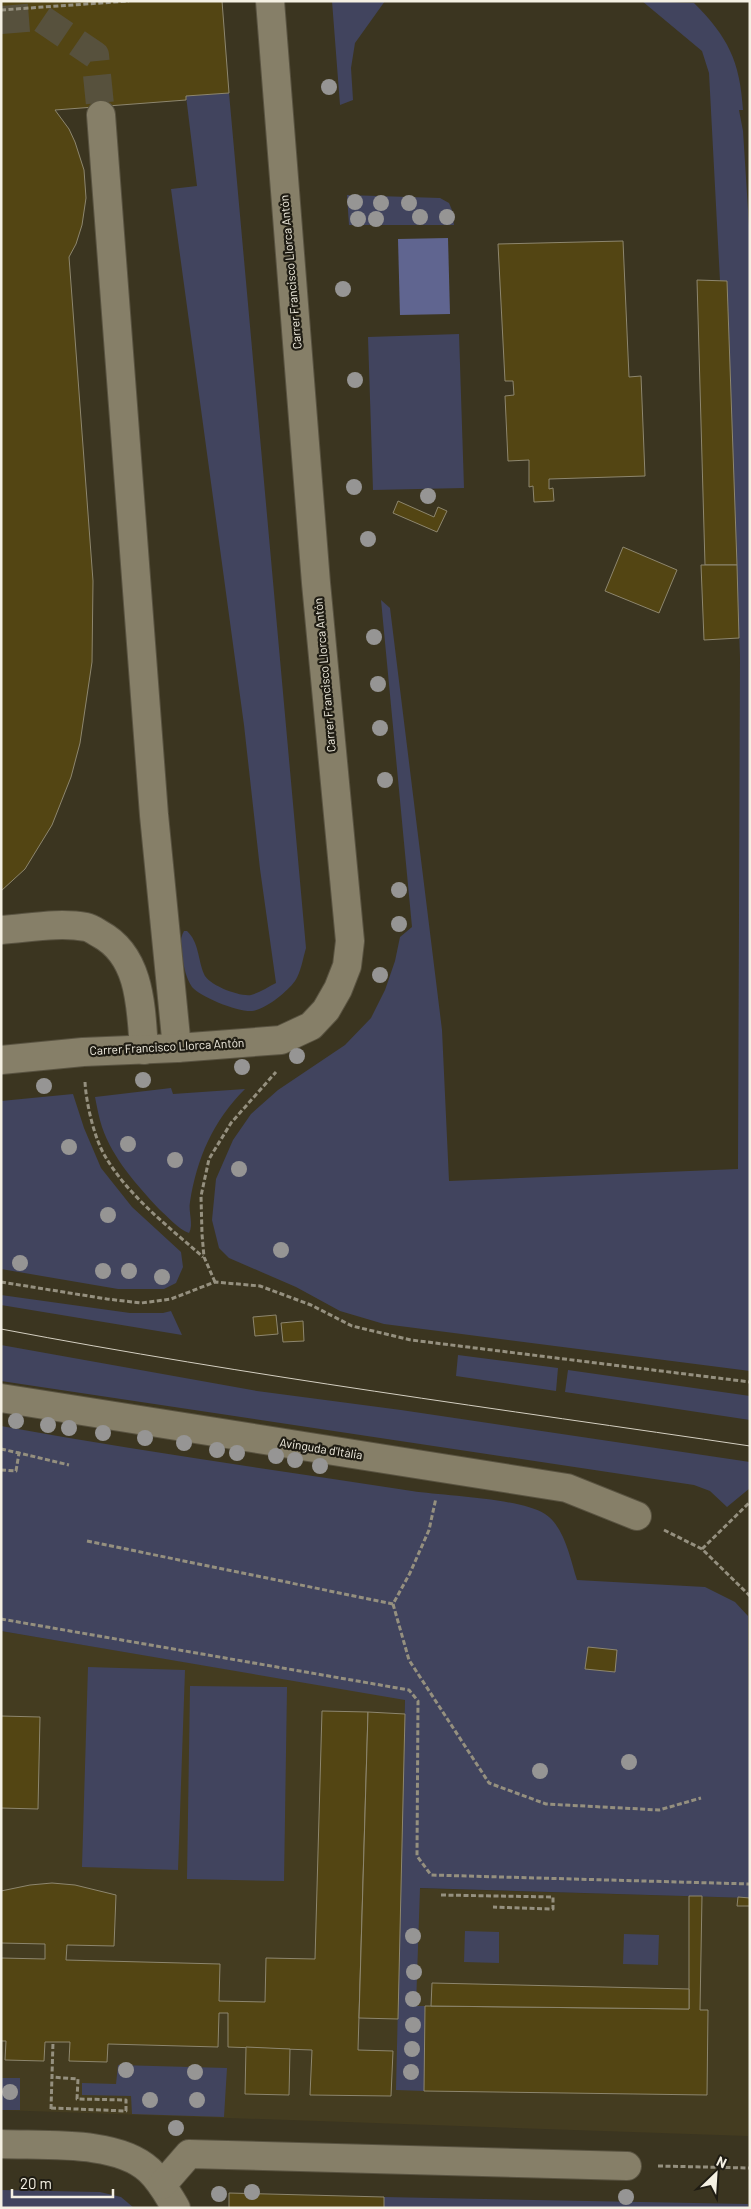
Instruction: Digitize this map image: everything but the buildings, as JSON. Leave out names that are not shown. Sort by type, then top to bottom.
[{"type":"street","name":"Carrer Francisco Llorca Antón","points":[[1,1060],[83,1052],[177,1048],[281,1040],[311,1026],[326,1010],[348,966],[350,941],[316,573],[270,1]]},
{"type":"street","points":[[101,115],[154,815],[177,1048]]},
{"type":"street","points":[[1,930],[68,925],[88,927],[112,940],[127,958],[137,986],[144,1050]]},
{"type":"street","name":"Avinguda d'Itàlia","points":[[1,1398],[568,1488],[637,1516]]},
{"type":"street","points":[[1,2144],[96,2148],[126,2155],[149,2170],[169,2197],[189,2154],[627,2166]]},
{"type":"path","points":[[1,10],[129,1]]},
{"type":"path","points":[[215,1282],[204,1257],[201,1196],[209,1159],[231,1123],[285,1062],[281,1040]]},
{"type":"path","points":[[83,1052],[86,1101],[104,1155],[132,1191],[204,1257]]},
{"type":"path","points":[[1,1282],[142,1303],[171,1299],[215,1282],[260,1286],[311,1305],[352,1326],[411,1340],[750,1382]]},
{"type":"path","points":[[1,1448],[69,1465]]},
{"type":"path","points":[[1,1470],[16,1471],[19,1453]]},
{"type":"path","points":[[441,1468],[430,1530],[393,1604],[409,1660],[489,1783],[546,1804],[659,1810],[701,1798]]},
{"type":"path","points":[[702,1549],[750,1502]]},
{"type":"path","points":[[637,1516],[702,1549],[750,1596]]},
{"type":"path","points":[[87,1541],[393,1604]]},
{"type":"path","points":[[1,1619],[409,1690],[418,1702],[417,1856],[431,1875],[750,1884]]},
{"type":"path","points":[[441,1894],[553,1897],[553,1908],[493,1907]]},
{"type":"path","points":[[51,2077],[78,2079],[77,2099],[126,2100],[126,2111],[51,2110],[51,2077],[53,2042]]},
{"type":"path","points":[[627,2166],[750,2168]]},
{"type":"shaded area","points":[[332,1],[385,1],[355,43],[351,68],[353,100],[340,105]]},
{"type":"shaded area","points":[[642,1],[694,3],[706,15],[724,39],[730,51],[739,77],[743,110],[739,110],[743,131],[750,241],[750,1371],[384,1324],[340,1311],[296,1287],[229,1258],[219,1248],[212,1220],[216,1179],[233,1140],[251,1114],[278,1090],[345,1045],[371,1018],[385,990],[395,961],[400,937],[412,927],[381,600],[390,608],[442,1030],[449,1181],[738,1169],[740,657],[727,281],[720,281],[709,73],[702,51]]},
{"type":"shaded area","points":[[229,93],[306,948],[299,973],[292,985],[269,1004],[252,1011],[220,1003],[196,991],[188,980],[184,969],[181,944],[184,931],[187,931],[194,940],[204,974],[211,982],[225,989],[251,995],[276,983],[260,869],[244,725],[171,189],[197,186],[186,96]]},
{"type":"shaded area","points":[[347,195],[440,198],[449,203],[454,225],[349,225]]},
{"type":"shaded area","points":[[448,238],[450,314],[400,315],[398,239]]},
{"type":"shaded area","points":[[459,334],[464,488],[373,490],[368,337]]},
{"type":"shaded area","points":[[171,1088],[173,1094],[245,1089],[215,1127],[202,1155],[190,1202],[191,1226],[189,1233],[177,1226],[159,1209],[119,1161],[102,1127],[95,1097]]},
{"type":"shaded area","points":[[73,1094],[84,1128],[101,1168],[132,1207],[181,1252],[183,1267],[176,1283],[164,1289],[118,1289],[1,1269],[1,1101]]},
{"type":"shaded area","points":[[1,1295],[130,1313],[163,1313],[171,1311],[182,1335],[1,1305]]},
{"type":"shaded area","points":[[1,1345],[257,1391],[401,1410],[750,1462],[750,1488],[727,1507],[710,1491],[694,1485],[1,1381]]},
{"type":"shaded area","points":[[458,1355],[558,1368],[556,1391],[456,1376]]},
{"type":"shaded area","points":[[568,1370],[750,1396],[750,1420],[565,1392]]},
{"type":"shaded area","points":[[1,1426],[258,1468],[412,1491],[482,1498],[518,1504],[545,1514],[552,1520],[566,1544],[577,1580],[705,1587],[735,1602],[748,1616],[750,1898],[420,1888],[416,2006],[425,2006],[424,2091],[396,2090],[405,1700],[1,1631]]},
{"type":"shaded area","points":[[1,1631],[405,1699],[402,1888],[750,1898],[748,2136],[1,2110]]},
{"type":"shaded area","points":[[88,1667],[185,1670],[178,1870],[82,1867]]},
{"type":"shaded area","points":[[190,1686],[287,1687],[284,1881],[187,1879]]},
{"type":"shaded area","points":[[465,1931],[499,1932],[499,1963],[464,1962]]},
{"type":"shaded area","points":[[624,1934],[659,1935],[658,1965],[623,1964]]},
{"type":"shaded area","points":[[118,2065],[227,2068],[224,2117],[132,2114],[131,2096],[82,2095],[82,2083],[116,2084]]},
{"type":"shaded area","points":[[1,2078],[20,2078],[20,2110],[1,2110]]},
{"type":"shaded area","points":[[1,2190],[100,2192],[121,2197],[134,2208],[1,2208]]},
{"type":"shaded area","points":[[384,2197],[748,2204],[748,2208],[384,2208]]},
{"type":"tunnel","points":[[1,20],[39,17],[95,55],[101,115]]},
{"type":"tram line","points":[[1,1329],[281,1377],[750,1446]]}]
